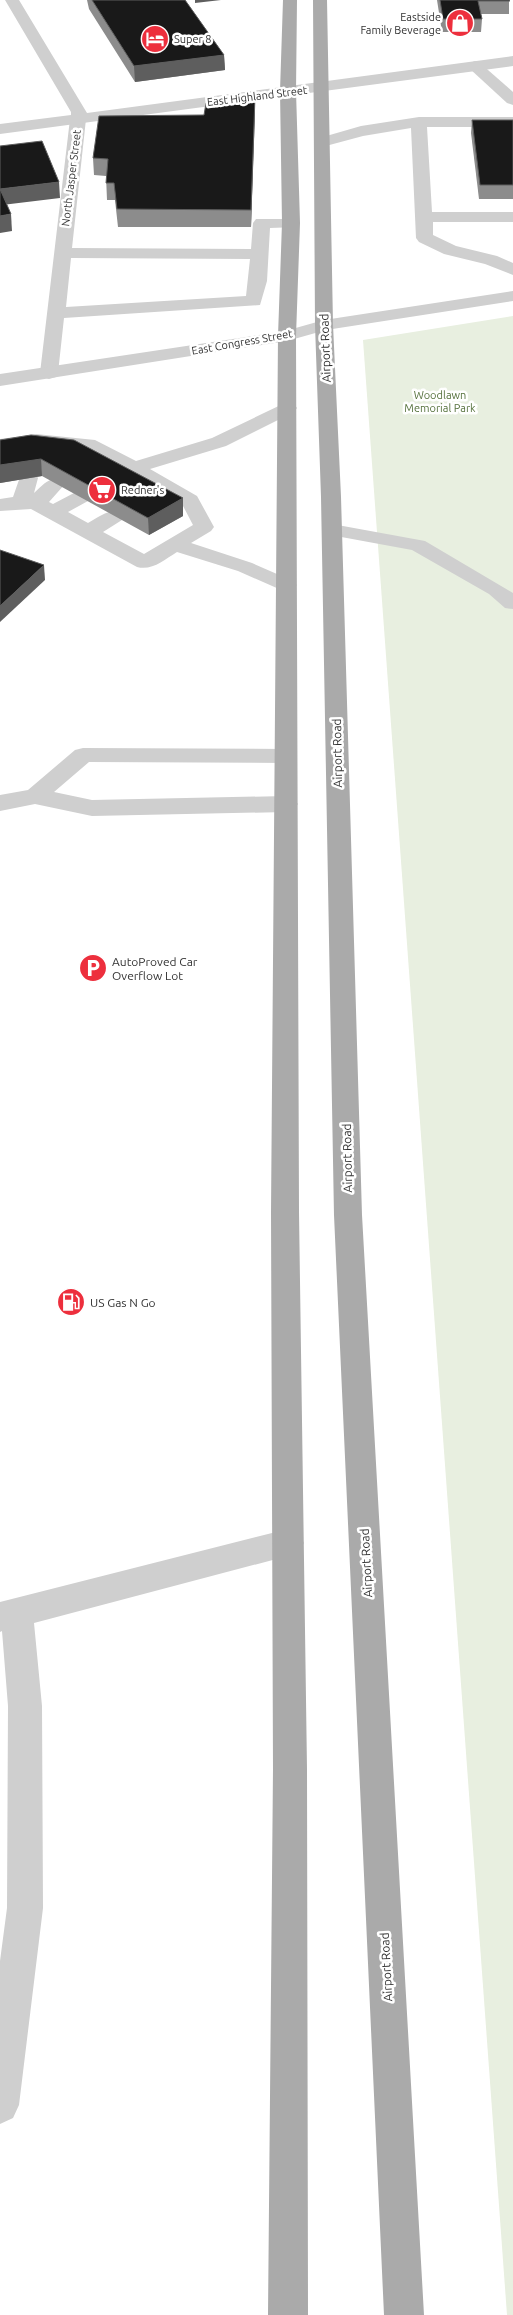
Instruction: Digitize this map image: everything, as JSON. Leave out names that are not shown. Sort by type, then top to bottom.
[{"type":"main road","points":[[288,2315],[288,1543],[285,1212],[287,336],[291,223],[288,91],[290,0]]},
{"type":"main road","name":"Airport Road","points":[[320,0],[324,325],[332,530],[348,1215],[404,2315]]},
{"type":"street","name":"North Jasper Street","points":[[12,0],[79,112],[48,373]]},
{"type":"street","name":"East Highland Street","points":[[0,129],[513,61]]},
{"type":"street","points":[[475,66],[513,100]]},
{"type":"street","points":[[322,142],[361,131],[419,122],[513,122]]},
{"type":"street","points":[[419,122],[425,238],[450,250],[491,260],[513,270]]},
{"type":"street","points":[[424,217],[513,217]]},
{"type":"street","points":[[55,313],[254,301],[258,281],[262,223],[291,223]]},
{"type":"street","points":[[63,253],[259,254]]},
{"type":"street","points":[[258,281],[288,281]]},
{"type":"street","name":"East Congress Street","points":[[0,380],[287,336],[324,325],[513,296]]},
{"type":"street","points":[[114,478],[133,468],[219,442],[287,408]]},
{"type":"street","points":[[0,445],[34,447],[95,446],[190,500],[204,527],[144,563],[36,506],[28,478]]},
{"type":"street","points":[[80,460],[95,446]]},
{"type":"street","points":[[36,506],[55,484]]},
{"type":"street","points":[[148,497],[166,486]]},
{"type":"street","points":[[0,506],[36,506],[80,497]]},
{"type":"street","points":[[88,532],[115,516]]},
{"type":"street","points":[[332,530],[418,545],[496,590],[513,604]]},
{"type":"street","points":[[176,544],[245,567],[286,585]]},
{"type":"street","points":[[35,796],[83,755],[286,756]]},
{"type":"street","points":[[0,803],[35,796],[92,808],[286,804]]},
{"type":"street","points":[[0,2105],[25,1908],[25,1706],[8,1615],[288,1543]]},
{"type":"green space","name":"Woodlawn Memorial Park","points":[[513,316],[513,2315],[507,2315],[363,340]]},
{"type":"building","name":"Super 8","points":[[92,0],[185,0],[224,55],[134,66]]},
{"type":"building","points":[[440,0],[510,1],[478,1],[482,19],[443,19]]},
{"type":"building","points":[[255,96],[251,210],[117,209],[114,183],[106,183],[108,159],[93,158],[99,116],[204,115],[206,103]]},
{"type":"building","points":[[472,120],[513,120],[513,185],[480,185]]},
{"type":"building","points":[[42,141],[59,182],[0,189],[0,146]]},
{"type":"building","points":[[0,189],[11,214],[0,216]]},
{"type":"building","points":[[31,435],[74,440],[183,498],[148,518],[41,459],[0,465],[0,440]]},
{"type":"building","points":[[0,550],[44,565],[0,606]]},
{"type":"place","name":"Eastside Family Beverage","points":[[460,23]]},
{"type":"place","name":"Super 8","points":[[155,39]]},
{"type":"place","name":"Redner's","points":[[102,490]]},
{"type":"place","name":"AutoProved Car Overflow Lot","points":[[93,968]]},
{"type":"place","name":"US Gas N Go","points":[[71,1302]]}]
